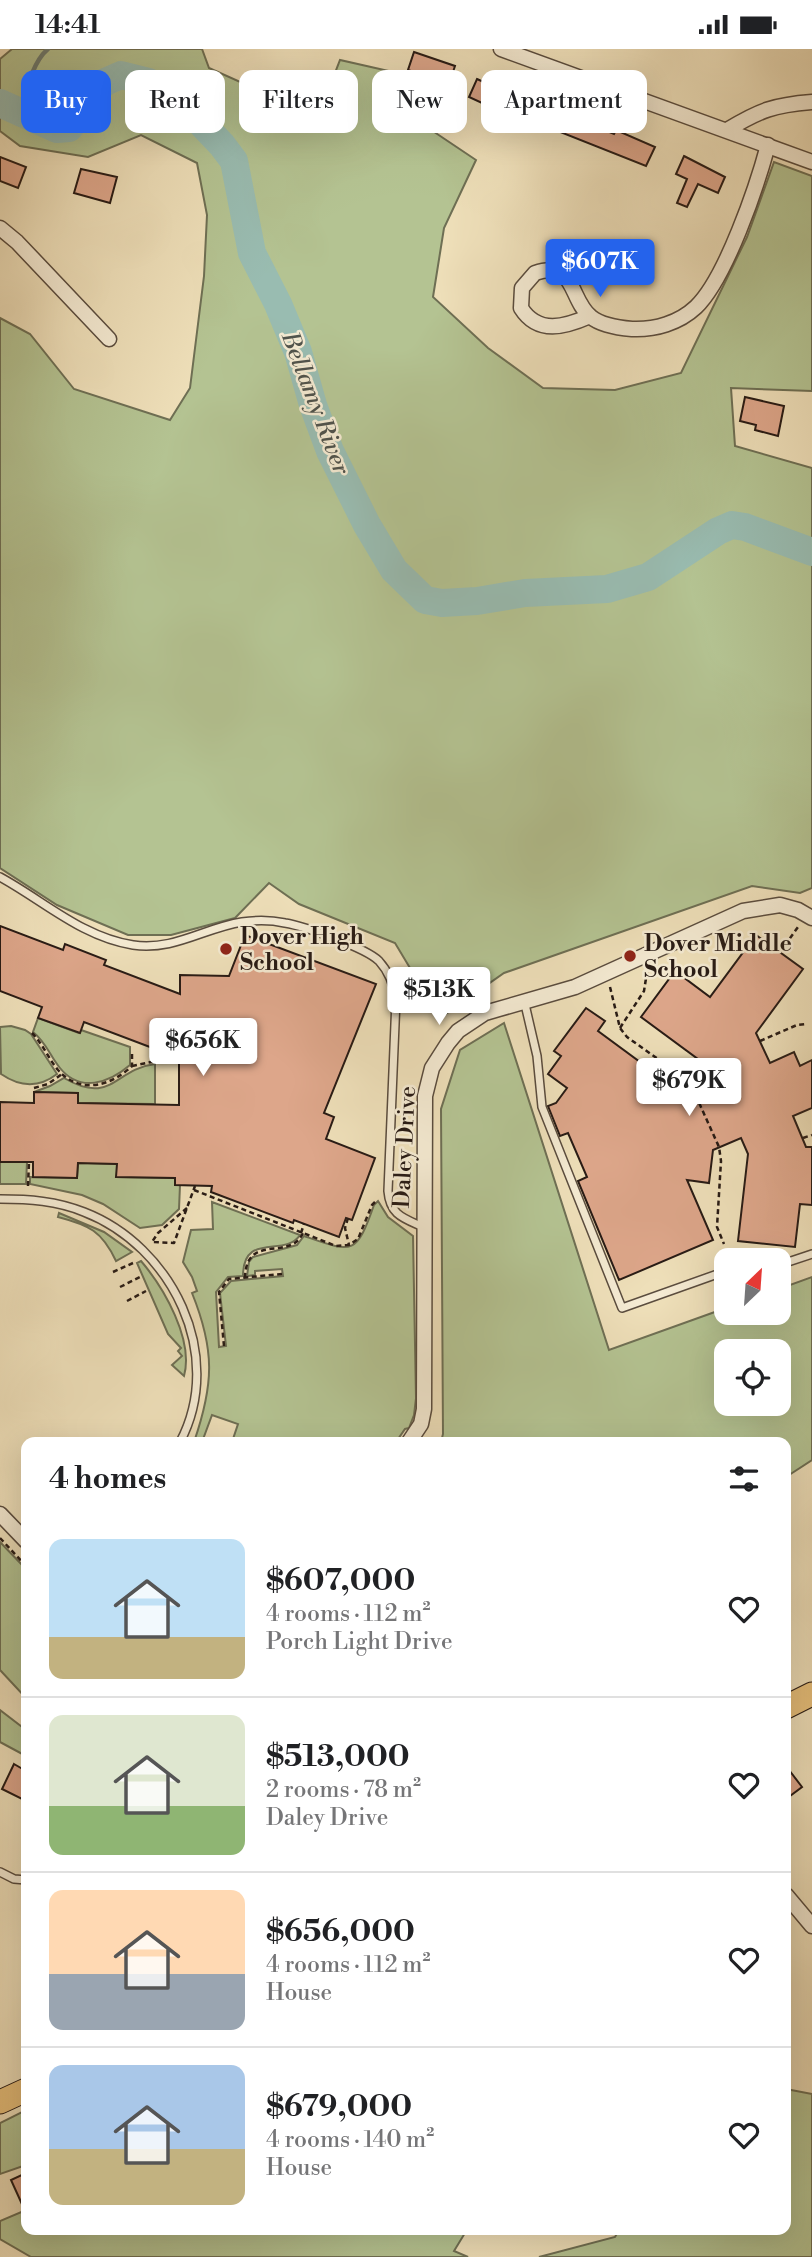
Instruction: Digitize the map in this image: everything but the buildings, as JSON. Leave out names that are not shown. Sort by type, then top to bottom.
[{"type":"main road","points":[[791,1704],[812,1694]]},
{"type":"main road","points":[[0,2102],[21,2092]]},
{"type":"street","points":[[500,49],[812,162]]},
{"type":"street","points":[[727,130],[754,113],[772,107],[812,102]]},
{"type":"street","points":[[590,316],[573,324],[558,326],[531,321],[521,308],[522,288],[535,273],[554,270],[564,275],[571,283],[590,316],[625,328],[644,330],[682,318],[696,307],[720,273],[768,145]]},
{"type":"street","points":[[0,228],[18,243],[109,339]]},
{"type":"street","name":"Daley Drive","points":[[413,1437],[421,1424],[424,1409],[425,1096],[432,1068],[448,1042],[471,1021],[499,1007],[575,987],[743,911],[780,905],[798,910],[806,921]]},
{"type":"street","points":[[0,1514],[21,1536]]},
{"type":"street","points":[[791,1901],[812,1926]]},
{"type":"lane","points":[[0,877],[54,913],[97,934],[123,943],[164,945],[190,940],[240,922],[262,921],[287,923],[370,954],[392,981],[396,1000],[389,1205],[402,1218],[423,1227]]},
{"type":"lane","points":[[524,1000],[537,1056],[542,1107],[622,1308],[714,1275]]},
{"type":"lane","points":[[0,1199],[32,1199],[85,1212],[135,1243],[155,1262],[180,1300],[189,1324],[197,1360],[193,1404],[182,1437]]},
{"type":"lane","points":[[791,1261],[812,1254]]},
{"type":"lane","points":[[0,1872],[21,1880]]},
{"type":"path","points":[[779,953],[806,921]]},
{"type":"path","points":[[620,1028],[644,991],[647,970]]},
{"type":"path","points":[[610,987],[620,1028],[627,1037],[680,1074],[696,1095],[719,1147],[721,1161],[717,1227],[724,1244]]},
{"type":"path","points":[[760,1041],[797,1025],[806,1024]]},
{"type":"path","points":[[32,1033],[62,1074],[77,1083],[93,1086],[113,1081],[132,1066],[156,1061]]},
{"type":"path","points":[[132,1052],[132,1066]]},
{"type":"path","points":[[34,1088],[48,1084],[62,1074]]},
{"type":"path","points":[[803,1138],[812,1135]]},
{"type":"path","points":[[28,1187],[29,1163]]},
{"type":"path","points":[[187,1208],[158,1233],[152,1242],[174,1243],[195,1188],[336,1246],[349,1245],[361,1234],[372,1205],[388,1195]]},
{"type":"path","points":[[348,1218],[345,1228],[349,1245]]},
{"type":"path","points":[[245,1278],[245,1265],[250,1256],[259,1251],[293,1244],[300,1239],[304,1224]]},
{"type":"path","points":[[113,1272],[133,1263]]},
{"type":"path","points":[[223,1346],[219,1292],[229,1279],[282,1274]]},
{"type":"path","points":[[120,1287],[140,1277]]},
{"type":"path","points":[[127,1301],[146,1291]]},
{"type":"path","points":[[0,1538],[21,1561]]},
{"type":"green space","points":[[12,49],[202,49],[209,68],[213,70],[125,70],[125,133],[225,133],[225,75],[239,82],[239,133],[358,133],[358,70],[336,70],[340,60],[384,70],[372,70],[372,133],[436,133],[476,160],[444,228],[433,297],[488,348],[543,388],[615,390],[681,373],[747,237],[774,162],[812,176],[812,391],[731,388],[735,446],[812,468],[812,888],[800,893],[752,886],[504,973],[440,1018],[395,943],[299,904],[269,883],[235,918],[171,935],[128,935],[57,905],[0,868],[0,318],[30,334],[74,389],[170,420],[190,388],[204,276],[207,215],[197,163],[141,135],[88,157],[20,146],[0,131],[0,59]]},
{"type":"green space","points":[[38,1018],[130,1047],[130,1065],[113,1077],[95,1083],[76,1081],[60,1068],[33,1032]]},
{"type":"green space","points":[[504,1023],[609,1350],[714,1312],[714,1325],[791,1325],[791,1285],[812,1277],[812,1460],[791,1474],[791,1437],[442,1437],[441,1109],[460,1050]]},
{"type":"green space","points":[[11,1026],[31,1034],[57,1074],[43,1082],[29,1084],[1,1074],[0,1027]]},
{"type":"green space","points":[[155,1064],[155,1104],[78,1103],[77,1093],[34,1092],[64,1078],[80,1086],[103,1087],[141,1067]]},
{"type":"green space","points":[[0,1162],[27,1162],[26,1184],[0,1184]]},
{"type":"green space","points":[[78,1163],[117,1164],[117,1177],[175,1178],[175,1185],[180,1185],[179,1209],[162,1225],[140,1228],[103,1204],[82,1195],[30,1184],[30,1177],[77,1178]]},
{"type":"green space","points":[[378,1201],[388,1217],[413,1236],[416,1398],[409,1428],[399,1437],[234,1437],[238,1424],[212,1415],[204,1437],[196,1437],[208,1384],[208,1350],[200,1313],[192,1293],[197,1291],[183,1262],[191,1230],[213,1229],[212,1202],[300,1235],[285,1245],[257,1249],[245,1262],[243,1276],[228,1277],[216,1292],[219,1347],[226,1346],[220,1293],[231,1281],[283,1276],[282,1269],[255,1271],[255,1275],[247,1276],[249,1262],[253,1257],[297,1245],[304,1236],[333,1245],[351,1246],[362,1234]]},
{"type":"green space","points":[[59,1213],[104,1232],[132,1252],[116,1261],[100,1236],[78,1223],[58,1217]]},
{"type":"green space","points":[[141,1261],[159,1285],[181,1331],[186,1362],[184,1376],[172,1365],[182,1356],[178,1351],[181,1348],[168,1334],[137,1263]]},
{"type":"green space","points":[[0,1542],[21,1564],[21,1693],[0,1670]]},
{"type":"green space","points":[[0,1710],[21,1726],[21,1753],[0,1742]]},
{"type":"green space","points":[[791,2090],[812,2094],[812,2257],[539,2257],[615,2237],[791,2235]]},
{"type":"green space","points":[[21,2112],[21,2167],[0,2174],[0,2123]]},
{"type":"green space","points":[[21,2212],[21,2235],[464,2235],[454,2251],[468,2257],[31,2257],[0,2239],[0,2221]]},
{"type":"waterway","points":[[20,112],[34,70],[48,49]]},
{"type":"waterway","name":"Bellamy River","points":[[0,103],[57,129],[69,128],[80,115],[91,94],[105,82],[121,75],[149,82],[181,102],[222,145],[234,161],[252,253],[298,352],[330,451],[367,525],[394,570],[425,600],[442,603],[477,601],[525,593],[607,589],[648,577],[718,531],[732,525],[745,527],[812,552]]},
{"type":"place","name":"Dover High School","points":[[226,949]]},
{"type":"place","name":"Dover Middle School","points":[[630,956]]}]
